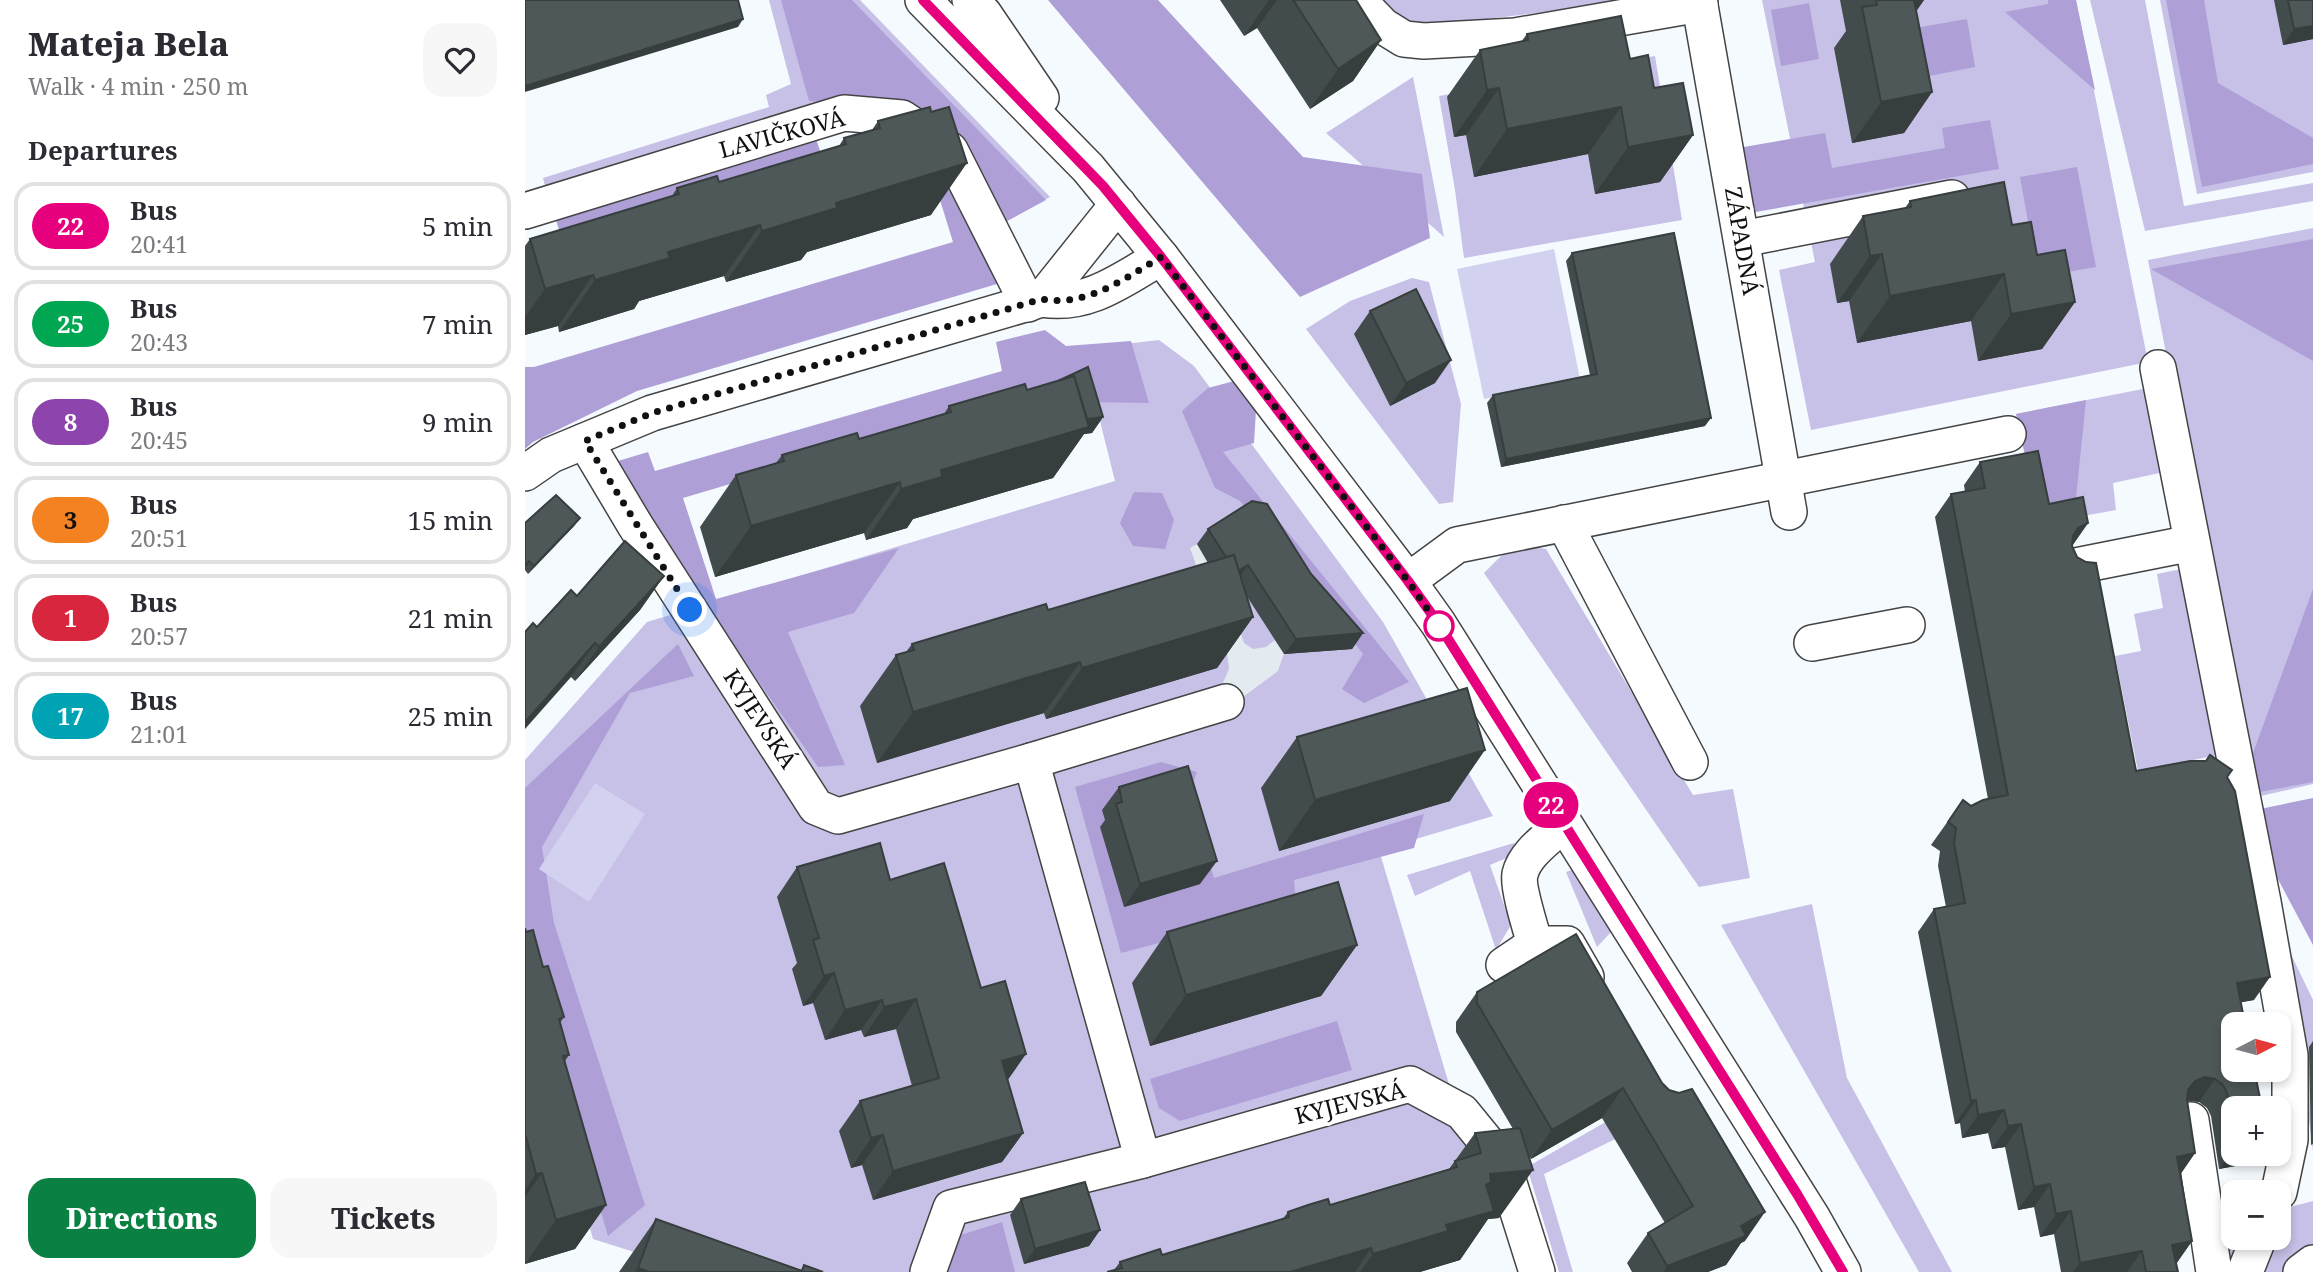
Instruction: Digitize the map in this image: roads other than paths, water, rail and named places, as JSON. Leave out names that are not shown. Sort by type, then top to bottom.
[{"type":"street","points":[[923,0],[1088,167]]},
{"type":"street","points":[[971,0],[984,14],[1088,167],[1161,257],[1438,623],[1812,1217],[1839,1271]]},
{"type":"street","name":"ZÁPADNÁ","points":[[1358,0],[1383,26],[1404,39],[1424,41],[1515,36],[1699,2],[1786,496]]},
{"type":"street","name":"LAVIČKOVÁ","points":[[525,211],[844,113],[902,118],[950,150],[1035,301]]},
{"type":"street","points":[[1742,239],[1976,194]]},
{"type":"street","points":[[1035,301],[1118,204]]},
{"type":"street","points":[[525,473],[551,455],[652,413],[1035,301],[1062,302],[1084,298],[1124,280],[1161,257]]},
{"type":"street","points":[[2158,368],[2263,902],[2290,1055],[2290,1140],[2282,1180]]},
{"type":"street","points":[[1408,581],[1457,545],[1564,523],[1786,496],[2008,434]]},
{"type":"street","name":"KYJEVSKÁ","points":[[585,441],[635,525],[816,807],[838,816],[1226,702]]},
{"type":"street","points":[[1564,523],[1690,762]]},
{"type":"street","points":[[2076,566],[2192,543]]},
{"type":"street","points":[[1812,643],[1907,625]]},
{"type":"street","points":[[1031,761],[1143,1160]]},
{"type":"street","points":[[1535,944],[1519,875],[1531,855],[1563,824]]},
{"type":"street","points":[[1504,965],[1535,944],[1567,944],[1600,1001]]},
{"type":"street","name":"KYJEVSKÁ","points":[[928,1272],[951,1208],[1143,1160],[1410,1084],[1462,1112],[1502,1161],[1537,1272]]},
{"type":"street","points":[[2190,1120],[2214,1272]]},
{"type":"street","points":[[2245,1272],[2254,1250]]},
{"type":"street","points":[[2301,1272],[2313,1263]]}]
